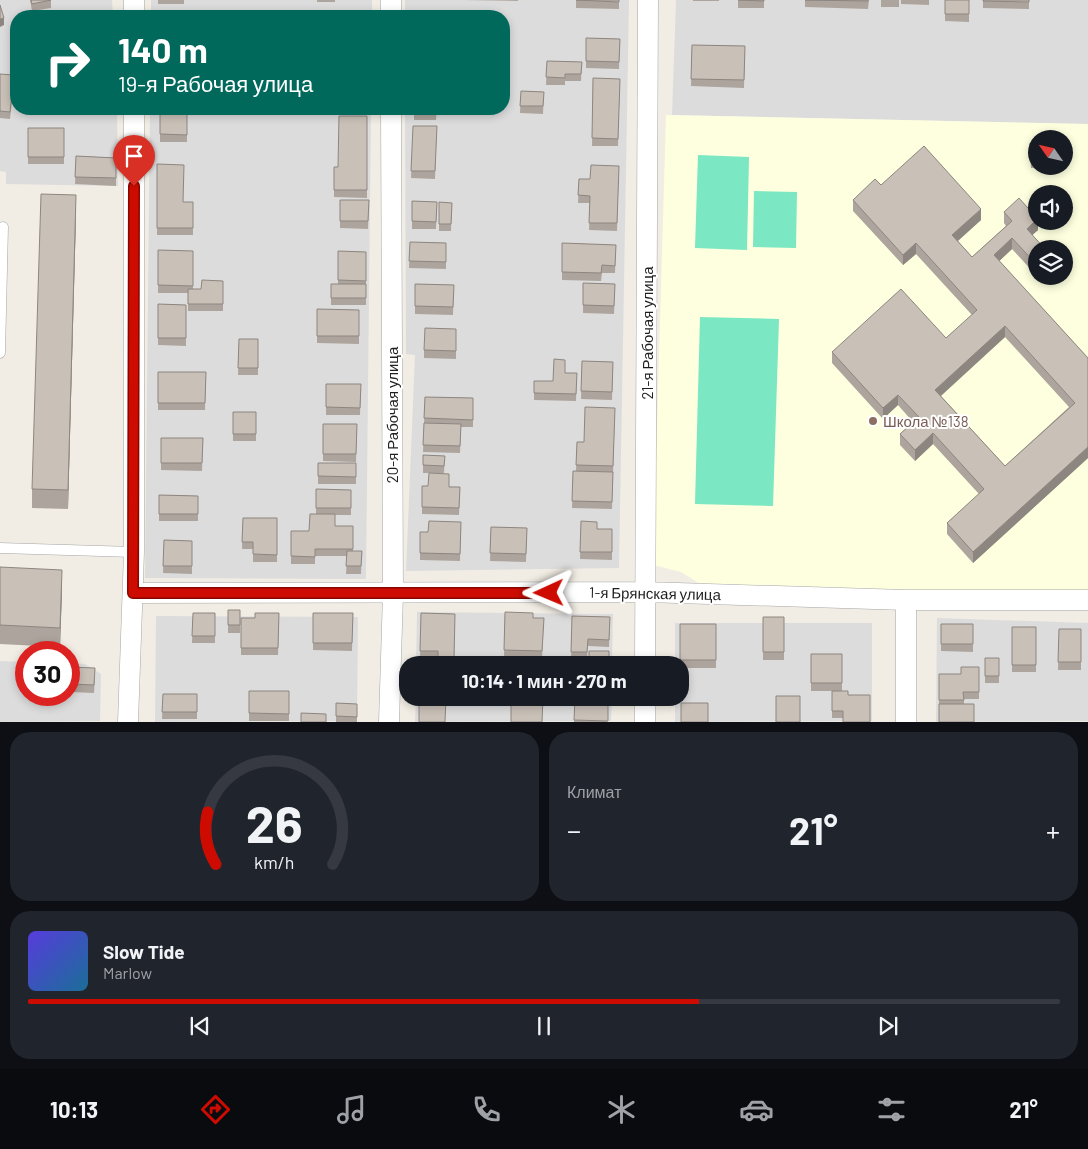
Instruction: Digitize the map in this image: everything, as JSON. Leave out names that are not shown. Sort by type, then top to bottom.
[{"type":"street","name":"21-я Рабочая улица","points":[[645,656],[648,0]]},
{"type":"street","points":[[128,722],[134,552],[134,115]]},
{"type":"street","name":"20-я Рабочая улица","points":[[389,722],[392,594],[391,115]]},
{"type":"street","name":"1-я Брянская улица","points":[[133,593],[392,594],[646,592],[906,600],[1088,600]]},
{"type":"street","points":[[906,600],[906,722]]},
{"type":"street","points":[[645,706],[645,722]]},
{"type":"lane","points":[[0,353],[4,227]]},
{"type":"lane","points":[[0,548],[134,552]]},
{"type":"shaded area","points":[[0,0],[112,0],[113,10],[10,10],[10,115],[117,115],[118,186],[6,184],[6,172],[0,171]]},
{"type":"shaded area","points":[[151,0],[372,0],[372,10],[151,10]]},
{"type":"shaded area","points":[[405,0],[629,0],[619,568],[406,571],[415,355],[406,354],[405,115],[510,115],[510,10],[405,10]]},
{"type":"shaded area","points":[[676,0],[1088,0],[1088,124],[672,115]]},
{"type":"shaded area","points":[[150,115],[371,115],[366,579],[145,578]]},
{"type":"shaded area","name":"Школа №138","points":[[666,115],[1088,124],[1088,594],[705,587],[681,572],[653,565]]},
{"type":"shaded area","points":[[417,612],[613,614],[612,656],[416,656]]},
{"type":"shaded area","points":[[156,616],[358,617],[357,721],[155,722]]},
{"type":"shaded area","points":[[937,618],[1088,623],[1088,721],[936,722]]},
{"type":"shaded area","points":[[675,623],[872,623],[872,721],[675,722],[675,706],[689,706],[689,656],[675,656]]},
{"type":"shaded area","points":[[0,661],[15,662],[15,706],[80,706],[80,664],[85,664],[101,674],[100,721],[0,722]]},
{"type":"shaded area","points":[[416,706],[612,706],[611,721],[415,722]]},
{"type":"green space","points":[[698,155],[749,157],[747,250],[695,248]]},
{"type":"green space","points":[[754,191],[797,192],[796,248],[753,247]]},
{"type":"green space","points":[[700,317],[779,319],[773,506],[695,504]]},
{"type":"building","points":[[31,0],[51,0],[32,4]]},
{"type":"building","points":[[576,0],[619,0],[619,2]]},
{"type":"building","points":[[805,0],[868,0],[868,1]]},
{"type":"building","points":[[945,0],[969,0],[969,14],[945,14]]},
{"type":"building","points":[[1029,0],[1029,2],[983,1]]},
{"type":"building","points":[[0,5],[4,18],[0,19]]},
{"type":"building","points":[[586,38],[620,39],[619,62],[586,61]]},
{"type":"building","points":[[692,45],[745,46],[744,80],[691,79]]},
{"type":"building","points":[[547,61],[582,62],[581,74],[565,74],[565,78],[546,77]]},
{"type":"building","points":[[0,74],[10,75],[10,112],[0,111]]},
{"type":"building","points":[[593,78],[620,79],[618,139],[592,138]]},
{"type":"building","points":[[521,91],[544,92],[543,106],[520,106]]},
{"type":"building","points":[[160,115],[187,115],[187,135],[160,134]]},
{"type":"building","points":[[339,116],[367,116],[367,190],[334,190],[334,167],[338,167]]},
{"type":"building","points":[[413,126],[437,126],[435,171],[411,171]]},
{"type":"building","points":[[28,128],[64,128],[64,157],[28,157]]},
{"type":"building","points":[[924,146],[981,209],[952,235],[972,257],[1012,221],[1004,212],[1019,198],[1028,208],[1027,229],[1037,240],[1028,240],[1028,255],[1012,238],[994,255],[1088,358],[1088,447],[973,552],[947,523],[984,489],[933,433],[915,450],[900,434],[919,417],[898,395],[883,408],[832,352],[901,289],[946,338],[977,310],[916,243],[903,255],[853,200],[875,179],[881,185]],"holes":[[[1005,326],[1075,403],[1005,466],[935,390]]]},
{"type":"building","points":[[76,156],[116,158],[116,178],[75,177]]},
{"type":"building","points":[[157,164],[184,165],[183,202],[193,202],[193,228],[157,228]]},
{"type":"building","points":[[591,165],[619,166],[617,223],[589,223],[590,196],[578,195],[579,179],[590,179]]},
{"type":"building","points":[[41,194],[76,195],[68,490],[32,489]]},
{"type":"building","points":[[340,200],[369,200],[368,221],[340,221]]},
{"type":"building","points":[[412,201],[437,202],[436,222],[412,221]]},
{"type":"building","points":[[439,202],[452,203],[451,224],[439,224]]},
{"type":"building","points":[[410,242],[446,243],[446,262],[409,261]]},
{"type":"building","points":[[562,243],[616,245],[615,266],[602,265],[601,273],[562,272]]},
{"type":"building","points":[[158,250],[193,251],[193,286],[158,285]]},
{"type":"building","points":[[338,251],[366,252],[366,281],[338,280]]},
{"type":"building","points":[[202,280],[223,281],[223,304],[188,304],[188,289],[201,289]]},
{"type":"building","points":[[583,283],[615,284],[614,306],[583,305]]},
{"type":"building","points":[[331,284],[366,284],[366,298],[331,298]]},
{"type":"building","points":[[415,284],[454,285],[453,307],[415,306]]},
{"type":"building","points":[[158,304],[186,305],[186,338],[158,338]]},
{"type":"building","points":[[317,309],[359,310],[359,336],[317,336]]},
{"type":"building","points":[[425,328],[456,329],[456,351],[424,350]]},
{"type":"building","points":[[239,339],[258,339],[258,368],[238,368]]},
{"type":"building","points":[[554,359],[565,360],[565,373],[577,373],[576,394],[534,393],[534,381],[553,381]]},
{"type":"building","points":[[582,361],[613,362],[612,392],[581,391]]},
{"type":"building","points":[[158,372],[206,372],[205,403],[158,403]]},
{"type":"building","points":[[326,384],[361,384],[360,408],[326,407]]},
{"type":"building","points":[[425,397],[473,398],[473,420],[424,418]]},
{"type":"building","points":[[585,407],[615,408],[613,466],[576,465],[577,442],[584,442]]},
{"type":"building","points":[[233,412],[256,412],[256,434],[233,434]]},
{"type":"building","points":[[424,423],[461,424],[460,446],[423,445]]},
{"type":"building","points":[[323,424],[357,424],[356,454],[323,454]]},
{"type":"building","points":[[161,438],[203,438],[202,463],[161,463]]},
{"type":"building","points":[[423,455],[445,456],[444,466],[423,465]]},
{"type":"building","points":[[318,463],[356,463],[356,477],[318,476]]},
{"type":"building","points":[[573,471],[613,472],[612,502],[572,501]]},
{"type":"building","points":[[429,473],[449,474],[449,487],[460,487],[459,508],[422,507],[422,486],[428,486]]},
{"type":"building","points":[[316,489],[351,490],[351,508],[316,508]]},
{"type":"building","points":[[159,495],[198,496],[198,514],[159,514]]},
{"type":"building","points":[[310,514],[335,514],[335,526],[353,526],[353,549],[315,549],[315,557],[291,556],[291,531],[309,531]]},
{"type":"building","points":[[243,518],[277,518],[277,555],[253,554],[253,542],[242,542]]},
{"type":"building","points":[[429,521],[461,522],[460,554],[420,553],[420,532],[428,532]]},
{"type":"building","points":[[581,521],[597,522],[597,529],[612,529],[612,552],[580,552]]},
{"type":"building","points":[[491,527],[527,528],[526,554],[490,553]]},
{"type":"building","points":[[164,540],[192,541],[192,566],[163,566]]},
{"type":"building","points":[[347,551],[362,551],[361,566],[346,566]]},
{"type":"building","points":[[0,567],[62,570],[60,628],[0,625]]},
{"type":"building","points":[[228,610],[240,610],[240,625],[228,625]]},
{"type":"building","points":[[505,612],[533,613],[533,618],[544,618],[542,651],[504,650]]},
{"type":"building","points":[[193,613],[215,613],[215,636],[192,636]]},
{"type":"building","points":[[255,613],[279,613],[278,648],[241,648],[241,618],[255,618]]},
{"type":"building","points":[[313,613],[353,613],[352,643],[313,643]]},
{"type":"building","points":[[421,613],[455,614],[454,656],[438,656],[438,651],[420,651]]},
{"type":"building","points":[[572,616],[610,617],[609,640],[588,639],[587,652],[571,652]]},
{"type":"building","points":[[763,617],[784,617],[784,652],[763,652]]},
{"type":"building","points":[[680,624],[716,624],[716,660],[689,660],[689,656],[680,656]]},
{"type":"building","points":[[941,624],[973,624],[973,644],[941,644]]},
{"type":"building","points":[[1012,627],[1036,627],[1036,665],[1012,665]]},
{"type":"building","points":[[1059,629],[1081,629],[1081,662],[1058,662]]},
{"type":"building","points":[[589,651],[609,651],[609,656],[589,656]]},
{"type":"building","points":[[811,654],[842,654],[842,683],[811,683]]},
{"type":"building","points":[[985,658],[999,658],[999,676],[985,676]]},
{"type":"building","points":[[80,667],[95,668],[94,685],[80,684]]},
{"type":"building","points":[[961,667],[979,667],[979,692],[963,692],[964,700],[939,700],[939,674],[961,674]]},
{"type":"building","points":[[249,691],[289,691],[289,714],[249,713]]},
{"type":"building","points":[[832,691],[848,691],[848,695],[870,695],[870,722],[843,722],[843,711],[832,711]]},
{"type":"building","points":[[163,694],[197,694],[197,712],[162,712]]},
{"type":"building","points":[[776,696],[800,696],[800,722],[776,722]]},
{"type":"building","points":[[336,703],[357,704],[357,717],[336,716]]},
{"type":"building","points":[[689,703],[708,703],[708,722],[681,722],[681,706],[689,706]]},
{"type":"building","points":[[939,704],[974,704],[974,722],[939,722]]},
{"type":"building","points":[[419,706],[446,706],[445,722],[419,722]]},
{"type":"building","points":[[511,706],[543,706],[542,722],[511,722]]},
{"type":"building","points":[[575,706],[608,706],[608,721],[574,720]]},
{"type":"building","points":[[301,713],[326,714],[326,722],[301,722]]},
{"type":"place","name":"Школа №138","points":[[873,421]]},
{"type":"route","points":[[134,186],[133,593],[549,593]]}]
